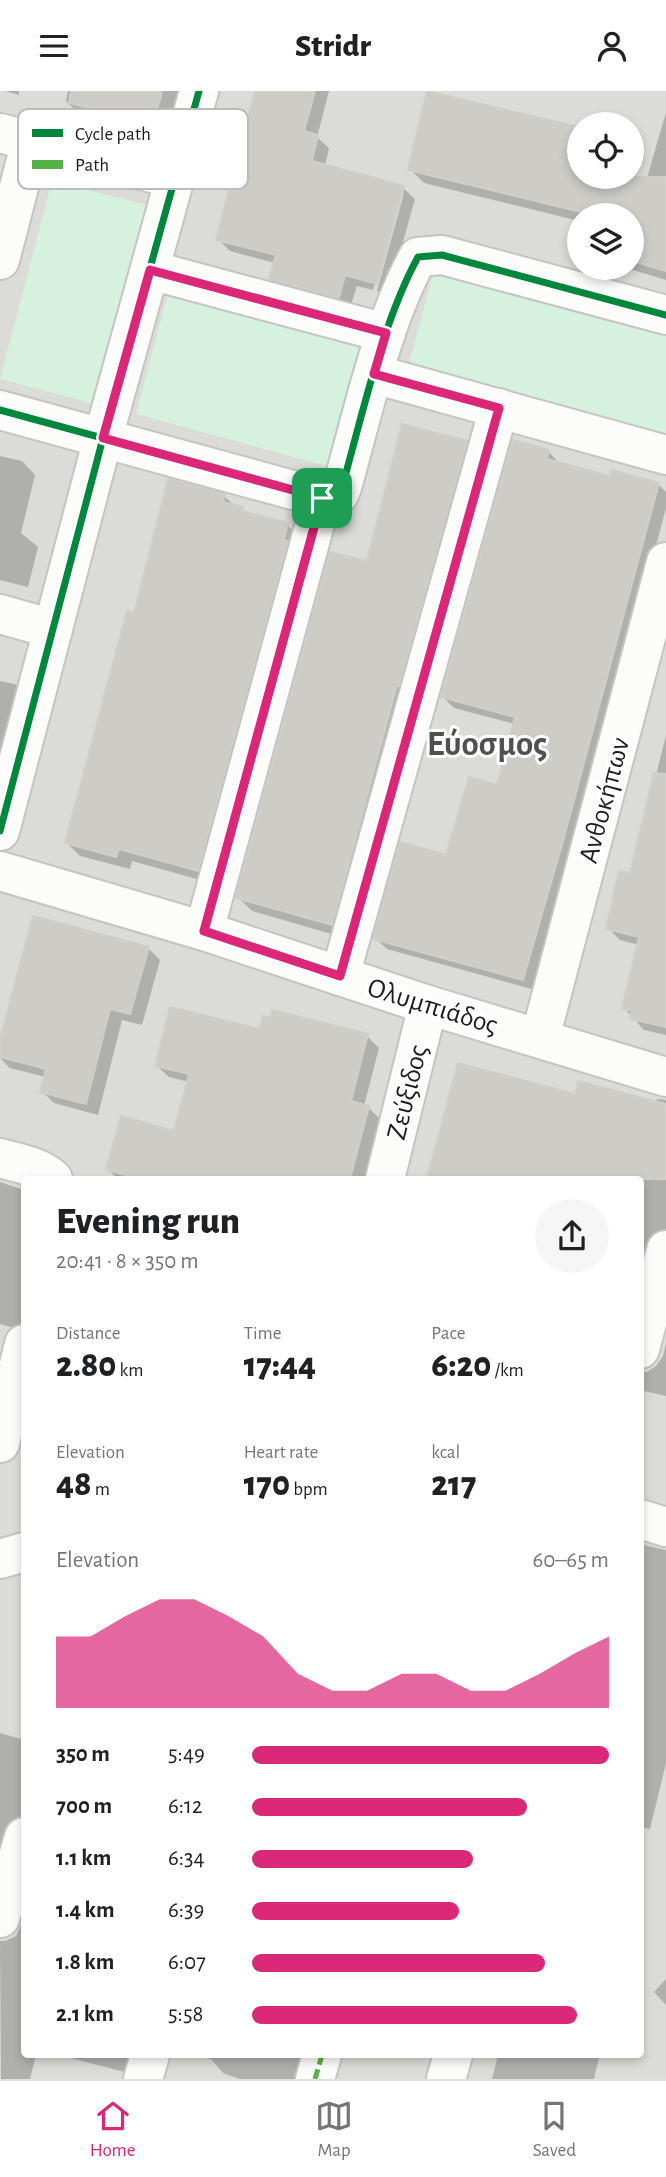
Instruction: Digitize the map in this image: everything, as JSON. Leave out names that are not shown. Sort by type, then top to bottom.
[{"type":"street","points":[[194,109],[199,91]]},
{"type":"street","points":[[0,260],[16,137]]},
{"type":"street","points":[[0,831],[103,438],[173,189]]},
{"type":"street","points":[[0,410],[322,498],[338,494],[342,487],[386,333],[418,257],[442,255],[666,314]]},
{"type":"street","points":[[150,270],[386,333]]},
{"type":"street","points":[[374,374],[666,455]]},
{"type":"street","points":[[340,976],[499,408]]},
{"type":"street","points":[[204,931],[322,498]]},
{"type":"street","name":"Ανθοκήπων","points":[[540,1038],[666,562]]},
{"type":"street","points":[[0,614],[54,629]]},
{"type":"street","name":"Ολυμπιάδος","points":[[0,871],[204,931],[428,1005],[666,1077]]},
{"type":"street","name":"Ζεύξιδος","points":[[386,1176],[428,1005]]},
{"type":"street","points":[[0,1158],[31,1166],[48,1176]]},
{"type":"street","points":[[644,1334],[666,1250]]},
{"type":"street","points":[[0,1443],[21,1356]]},
{"type":"street","points":[[644,1520],[666,1527]]},
{"type":"street","points":[[0,1559],[21,1553]]},
{"type":"street","points":[[0,1918],[21,1847]]},
{"type":"street","points":[[143,2079],[149,2058]]},
{"type":"street","points":[[315,2079],[321,2058]]},
{"type":"street","points":[[446,2079],[452,2058]]},
{"type":"shaded area","points":[[0,91],[666,91],[666,2079],[0,2079]]},
{"type":"green space","points":[[50,189],[84,189],[160,208],[106,407],[0,379]]},
{"type":"green space","points":[[434,271],[666,336],[666,434],[409,363]]},
{"type":"green space","points":[[168,293],[362,347],[330,467],[136,414]]},
{"type":"building","points":[[71,91],[162,91],[158,109],[94,109],[69,103]]},
{"type":"building","points":[[255,91],[315,91],[304,131],[318,135],[312,161],[404,186],[377,284],[345,275],[339,298],[269,279],[276,255],[216,240],[229,189],[248,189],[248,118]]},
{"type":"building","points":[[427,91],[567,124],[567,189],[644,189],[644,177],[666,177],[666,271],[644,265],[644,203],[567,203],[567,209],[408,170]]},
{"type":"building","points":[[402,424],[467,441],[332,925],[236,898],[330,552],[367,561]]},
{"type":"building","points":[[513,440],[549,450],[547,459],[610,476],[612,470],[659,483],[523,980],[373,939],[400,842],[446,855],[469,777],[497,785],[515,717],[441,697]]},
{"type":"building","points":[[168,479],[225,494],[223,502],[243,507],[242,511],[288,523],[284,540],[288,541],[198,871],[119,849],[116,857],[65,843],[127,611],[134,613]]},
{"type":"building","points":[[654,773],[666,774],[666,1027],[630,1019],[632,1011],[622,1009],[639,937],[606,929],[619,871],[630,873]]},
{"type":"building","points":[[33,916],[149,947],[130,1014],[110,1009],[86,1104],[40,1092],[46,1069],[0,1057],[0,1040]]},
{"type":"building","points":[[170,1007],[259,1029],[263,1016],[271,1018],[272,1010],[368,1034],[351,1101],[369,1106],[351,1176],[129,1176],[106,1170],[121,1116],[174,1131],[189,1074],[155,1066]]},
{"type":"building","points":[[458,1063],[575,1094],[578,1081],[666,1104],[666,1179],[644,1179],[644,1176],[428,1176]]},
{"type":"marked path","points":[[315,2079],[321,2058]]},
{"type":"cycle path","points":[[194,109],[199,91]]},
{"type":"cycle path","points":[[0,831],[103,438],[172,189]]},
{"type":"cycle path","points":[[0,410],[322,498],[339,494],[342,487],[384,339],[418,257],[442,255],[666,315]]},
{"type":"district","name":"Εύοσμος","points":[[487,743]]},
{"type":"route","points":[[150,270],[386,333],[374,374],[499,408],[340,976],[204,931],[322,498],[103,438],[150,270]]}]
